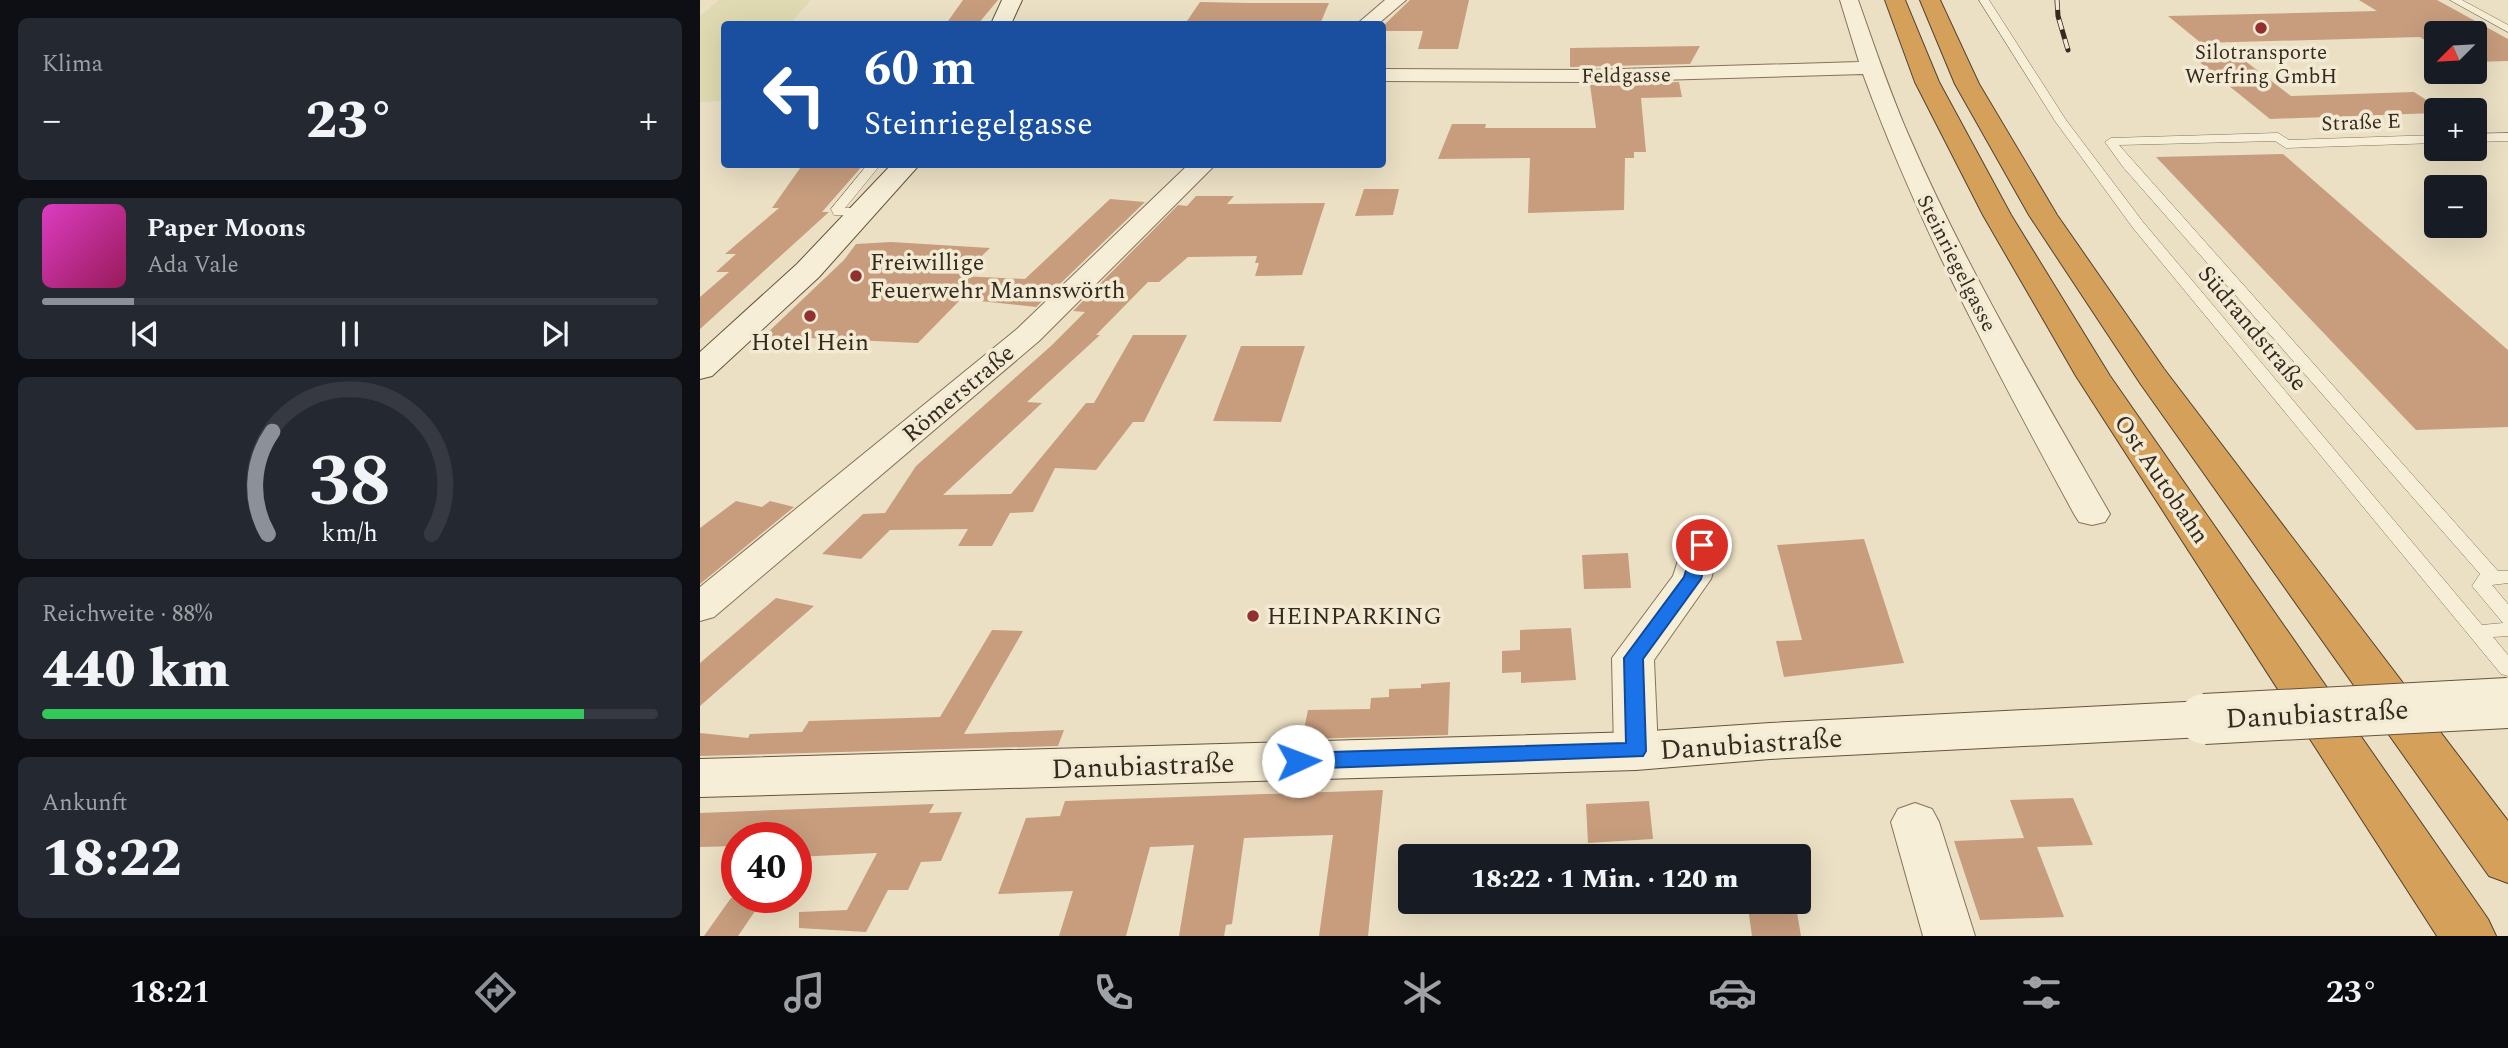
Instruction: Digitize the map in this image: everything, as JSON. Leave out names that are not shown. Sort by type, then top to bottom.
[{"type":"highway","name":"Ost Autobahn","points":[[1895,0],[1927,82],[1997,215],[2093,376],[2468,936]]},
{"type":"highway","name":"Ost Autobahn","points":[[1930,0],[1967,83],[2043,215],[2152,376],[2508,860]]},
{"type":"street","points":[[1002,21],[1012,0]]},
{"type":"street","points":[[1370,21],[1397,0]]},
{"type":"street","name":"Steinriegelgasse","points":[[1849,0],[1869,68],[1941,234],[2092,514]]},
{"type":"street","name":"Feldgasse","points":[[1386,75],[1588,76],[1869,68]]},
{"type":"street","points":[[700,369],[730,344],[864,212],[903,168]]},
{"type":"street","name":"Römerstraße","points":[[700,608],[1028,335],[1200,168]]},
{"type":"street","points":[[1636,751],[1633,658],[1692,579],[1702,545]]},
{"type":"street","name":"Danubiastraße","points":[[700,778],[1636,751],[1770,740],[2508,703]]},
{"type":"street","points":[[1915,822],[1948,936]]},
{"type":"lane","name":"Südrandstraße","points":[[1984,0],[2061,121],[2138,225],[2508,669]]},
{"type":"lane","points":[[2455,0],[2508,29]]},
{"type":"lane","name":"Straße E","points":[[2424,139],[2286,144],[2278,137],[2111,142],[2127,164],[2499,575]]},
{"type":"lane","points":[[2487,138],[2508,137]]},
{"type":"lane","points":[[864,212],[839,212],[838,209],[872,168]]},
{"type":"lane","points":[[2499,575],[2482,586],[2508,617]]},
{"type":"lane","points":[[2477,632],[2508,629]]},
{"type":"shaded area","points":[[719,0],[811,0],[793,21],[721,21],[721,101],[700,102],[700,16]]},
{"type":"building","points":[[963,0],[998,0],[980,21],[948,21]]},
{"type":"building","points":[[1410,0],[1469,0],[1458,49],[1418,49],[1423,31],[1386,31],[1386,23]]},
{"type":"building","points":[[2359,0],[2437,0],[2475,21],[2424,21],[2424,40],[2420,37],[2201,43],[2168,16],[2377,11]]},
{"type":"building","points":[[1200,2],[1329,3],[1321,21],[1187,21]]},
{"type":"building","points":[[2487,27],[2508,39],[2508,61],[2487,62]]},
{"type":"building","points":[[1700,46],[1690,64],[1570,67],[1570,48]]},
{"type":"building","points":[[2236,54],[2291,96],[2414,92],[2424,98],[2424,113],[2270,119],[2192,56]]},
{"type":"building","points":[[1679,82],[1682,97],[1641,98],[1646,152],[1634,152],[1634,158],[1625,158],[1624,210],[1528,213],[1530,158],[1438,159],[1452,124],[1486,124],[1485,128],[1596,128],[1590,85]]},
{"type":"building","points":[[2283,154],[2508,350],[2508,427],[2416,430],[2156,157]]},
{"type":"building","points":[[800,168],[860,168],[822,212],[829,212],[700,329],[700,297],[729,272],[716,272],[736,254],[725,254],[779,208],[772,208]]},
{"type":"building","points":[[1364,189],[1399,189],[1393,215],[1355,216]]},
{"type":"building","points":[[1196,196],[1234,196],[1227,204],[1325,203],[1302,275],[1255,276],[1259,263],[1255,263],[1257,256],[1188,257],[1159,282],[1148,282],[1096,335],[1100,335],[1027,402],[1042,403],[943,495],[1011,494],[1086,403],[1094,403],[1133,335],[1187,335],[1144,422],[1133,422],[1096,470],[1055,468],[1033,512],[1010,513],[992,546],[958,546],[968,529],[890,530],[861,559],[822,554],[863,514],[885,513],[916,466],[1051,346],[1085,312],[1073,311],[1178,205],[1187,206]]},
{"type":"building","points":[[1110,199],[1145,202],[1036,307],[961,299],[918,343],[764,336],[844,260],[856,244],[891,242],[990,248],[961,276],[1025,279]]},
{"type":"building","points":[[1241,346],[1305,346],[1281,422],[1213,421]]},
{"type":"building","points":[[736,501],[762,507],[770,501],[794,507],[700,584],[700,528]]},
{"type":"building","points":[[1864,539],[1904,663],[1784,677],[1776,641],[1802,640],[1777,545]]},
{"type":"building","points":[[1628,553],[1631,588],[1584,589],[1582,555]]},
{"type":"building","points":[[776,598],[814,606],[700,706],[700,663]]},
{"type":"building","points":[[1571,628],[1576,680],[1521,683],[1521,672],[1502,673],[1502,651],[1520,650],[1520,630]]},
{"type":"building","points":[[992,630],[1023,631],[964,734],[1064,730],[1058,746],[700,756],[700,733],[748,738],[750,734],[802,732],[809,721],[940,717]]},
{"type":"building","points":[[1450,682],[1448,735],[1302,739],[1308,710],[1370,709],[1371,698],[1389,697],[1389,689],[1421,688],[1421,684]]},
{"type":"building","points":[[1383,790],[1368,936],[1319,936],[1333,835],[1244,838],[1232,924],[1226,925],[1224,936],[1179,936],[1194,845],[1150,847],[1126,936],[1059,936],[1073,891],[998,894],[1026,818],[1060,816],[1065,801]]},
{"type":"building","points":[[2073,798],[2093,845],[2037,847],[2064,917],[1980,920],[1954,841],[2024,838],[2010,800]]},
{"type":"building","points":[[1649,801],[1653,839],[1588,843],[1586,804]]},
{"type":"building","points":[[934,804],[929,813],[962,812],[941,861],[921,862],[908,890],[888,890],[866,932],[799,928],[799,913],[847,910],[877,853],[812,856],[812,822],[721,822],[721,846],[700,847],[700,813]]},
{"type":"building","points":[[721,912],[754,913],[738,936],[704,936]]},
{"type":"building","points":[[1749,914],[1797,914],[1801,936],[1752,936]]},
{"type":"railway","points":[[2057,0],[2058,16],[2068,50]]},
{"type":"place","name":"Silotransporte Werfring GmbH","points":[[2261,28]]},
{"type":"place","name":"Freiwillige Feuerwehr Mannswörth","points":[[856,276]]},
{"type":"place","name":"Hotel Hein","points":[[810,316]]},
{"type":"place","name":"HEINPARKING","points":[[1253,616]]},
{"type":"route","points":[[1298,761],[1636,751],[1633,658],[1692,579],[1702,545]]}]
